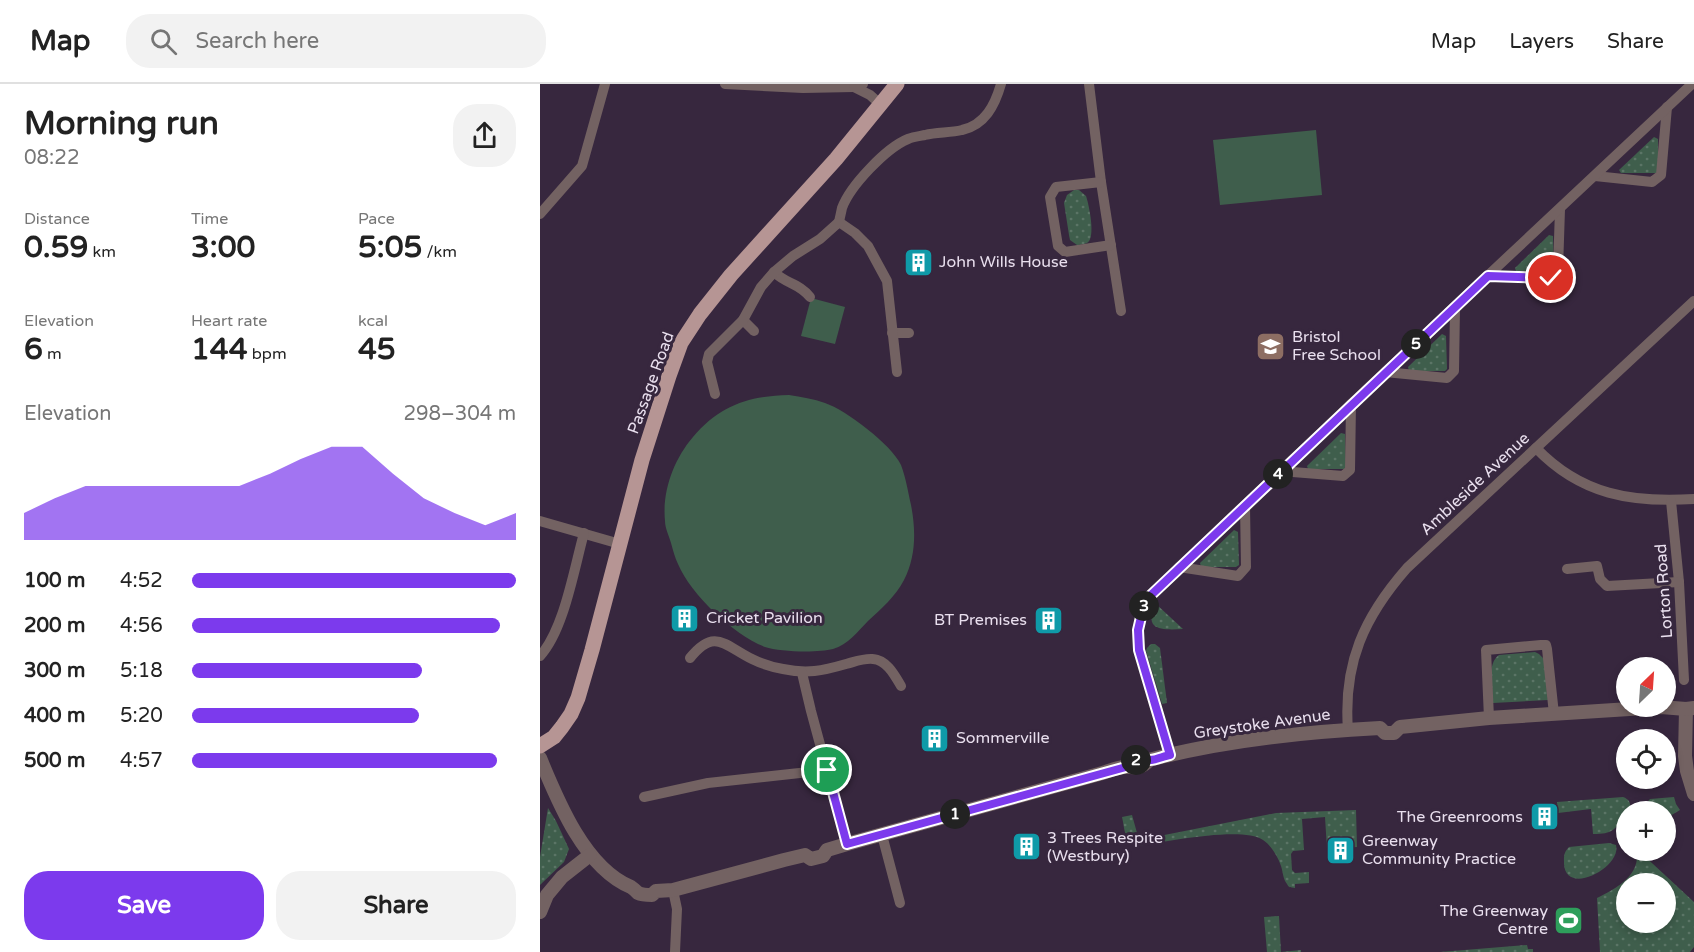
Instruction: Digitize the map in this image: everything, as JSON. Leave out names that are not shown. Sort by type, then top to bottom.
[{"type":"main road","name":"Passage Road","points":[[540,746],[554,737],[562,727],[572,714],[578,698],[642,460],[681,343],[731,274],[836,159],[897,84]]},
{"type":"street","points":[[540,213],[582,166],[605,84]]},
{"type":"street","points":[[725,84],[802,88],[859,85],[880,104]]},
{"type":"street","points":[[715,394],[707,362],[709,354],[742,320],[761,287],[774,272],[839,222],[843,207],[856,186],[876,162],[892,148],[908,139],[964,130],[979,123],[990,113],[1002,84]]},
{"type":"street","points":[[1089,84],[1121,311]]},
{"type":"street","points":[[1170,755],[1139,650],[1138,639],[1144,604],[1149,597],[1692,84]]},
{"type":"street","points":[[1595,176],[1652,182],[1661,175],[1667,107]]},
{"type":"street","points":[[1101,182],[1056,188],[1050,197],[1058,246],[1062,250],[1065,252],[1111,245]]},
{"type":"street","points":[[1488,276],[1551,278],[1558,270],[1560,209]]},
{"type":"street","points":[[839,222],[868,246],[887,281],[897,372]]},
{"type":"street","points":[[774,272],[786,282],[798,285],[810,297]]},
{"type":"street","name":"Ambleside Avenue","points":[[1348,730],[1347,689],[1352,665],[1359,643],[1377,605],[1389,588],[1407,568],[1694,301]]},
{"type":"street","points":[[1385,372],[1447,378],[1454,371],[1455,308]]},
{"type":"street","points":[[742,320],[754,332]]},
{"type":"street","points":[[892,333],[909,333]]},
{"type":"street","points":[[1280,471],[1343,476],[1350,470],[1351,404]]},
{"type":"street","points":[[1536,448],[1557,468],[1596,488],[1626,498],[1671,501],[1694,499]]},
{"type":"street","name":"Lorton Road","points":[[1671,501],[1679,582],[1684,680]]},
{"type":"street","points":[[1179,567],[1238,576],[1246,567],[1245,506]]},
{"type":"street","points":[[540,521],[620,544]]},
{"type":"street","points":[[540,656],[549,646],[559,624],[584,533]]},
{"type":"street","points":[[1567,569],[1597,566],[1600,579],[1607,586],[1679,582]]},
{"type":"street","points":[[690,658],[706,642],[717,641],[767,666],[802,673],[875,659],[887,666],[901,686]]},
{"type":"street","points":[[1489,718],[1486,650],[1541,645],[1546,645],[1547,649],[1554,714]]},
{"type":"street","points":[[802,673],[847,844]]},
{"type":"street","name":"Greystoke Avenue","points":[[540,758],[560,804],[590,855],[613,878],[634,888],[638,893],[652,895],[656,891],[673,890],[805,855],[809,850],[822,846],[827,850],[1126,767],[1133,769],[1144,766],[1149,760],[1259,739],[1380,728],[1384,722],[1395,722],[1400,727],[1489,718],[1661,706],[1690,709]]},
{"type":"street","points":[[1690,709],[1685,756],[1694,794]]},
{"type":"street","points":[[644,797],[708,783],[827,770]]},
{"type":"street","points":[[882,835],[900,903]]},
{"type":"street","points":[[540,912],[547,895],[562,878],[590,855]]},
{"type":"street","points":[[673,890],[677,909],[675,952]]},
{"type":"green space","points":[[1316,130],[1322,195],[1220,205],[1213,140]]},
{"type":"green space","points":[[1654,137],[1658,139],[1658,171],[1656,173],[1621,173],[1619,170]]},
{"type":"green space","points":[[1074,190],[1079,190],[1086,196],[1091,221],[1090,240],[1078,245],[1070,240],[1064,203],[1067,195]]},
{"type":"green space","points":[[1549,235],[1553,236],[1554,269],[1552,271],[1516,271],[1515,268]]},
{"type":"green space","points":[[811,298],[845,307],[835,344],[801,336]]},
{"type":"green space","points":[[1442,334],[1446,336],[1447,369],[1445,371],[1409,371],[1408,367]]},
{"type":"green space","points":[[789,395],[816,400],[834,407],[879,438],[901,465],[913,514],[913,553],[908,571],[900,586],[888,602],[848,641],[833,649],[789,651],[772,649],[753,641],[727,624],[703,601],[684,576],[665,524],[665,498],[675,465],[686,446],[703,426],[736,404],[761,397]]},
{"type":"green space","points":[[1341,433],[1345,434],[1346,467],[1344,469],[1308,469],[1307,466]]},
{"type":"green space","points":[[1234,530],[1238,532],[1239,565],[1236,567],[1201,567],[1200,563]]},
{"type":"green space","points":[[1156,604],[1183,629],[1162,629],[1153,624],[1152,613]]},
{"type":"green space","points":[[1151,644],[1160,648],[1167,703],[1162,704],[1146,651]]},
{"type":"green space","points":[[1535,652],[1545,660],[1548,700],[1493,703],[1491,670],[1495,659],[1499,655]]},
{"type":"green space","points":[[1623,797],[1628,801],[1616,801],[1616,827],[1609,832],[1593,834],[1591,809],[1558,813],[1557,802]]},
{"type":"green space","points":[[1674,797],[1675,801],[1648,801]]},
{"type":"green space","points":[[548,808],[569,849],[564,862],[540,885],[540,857]]},
{"type":"green space","points":[[1356,810],[1357,847],[1327,849],[1325,817],[1302,819],[1304,850],[1293,851],[1291,854],[1292,870],[1295,873],[1309,872],[1309,883],[1295,884],[1295,888],[1288,885],[1276,855],[1263,840],[1238,834],[1138,846],[1128,839],[1122,817],[1132,815],[1139,840],[1276,813]]},
{"type":"green space","points":[[1609,843],[1616,845],[1616,853],[1611,862],[1593,875],[1574,878],[1567,874],[1564,864],[1564,857],[1569,847]]},
{"type":"green space","points":[[1636,861],[1650,861],[1663,873],[1632,873]]},
{"type":"green space","points":[[1676,885],[1694,902],[1694,947],[1690,952],[1600,952],[1597,898],[1616,887],[1616,933],[1676,933]]},
{"type":"green space","points":[[1279,916],[1281,952],[1267,952],[1264,917]]},
{"type":"green space","points":[[1527,945],[1528,949],[1533,949],[1533,952],[1440,952]]},
{"type":"place","name":"John Wills House","points":[[918,262]]},
{"type":"place","name":"Bristol Free School","points":[[1271,346]]},
{"type":"place","name":"Cricket Pavilion","points":[[685,618]]},
{"type":"place","name":"BT Premises","points":[[1048,620]]},
{"type":"place","name":"Sommerville","points":[[935,738]]},
{"type":"place","name":"The Greenrooms","points":[[1544,817]]},
{"type":"place","name":"3 Trees Respite (Westbury)","points":[[1026,847]]},
{"type":"place","name":"Greenway Community Practice","points":[[1341,850]]},
{"type":"place","name":"The Greenway Centre","points":[[1569,920]]},
{"type":"route","points":[[827,770],[847,844],[1126,767],[1132,761],[1170,755],[1139,650],[1138,630],[1144,604],[1149,597],[1488,276],[1551,278]]}]
